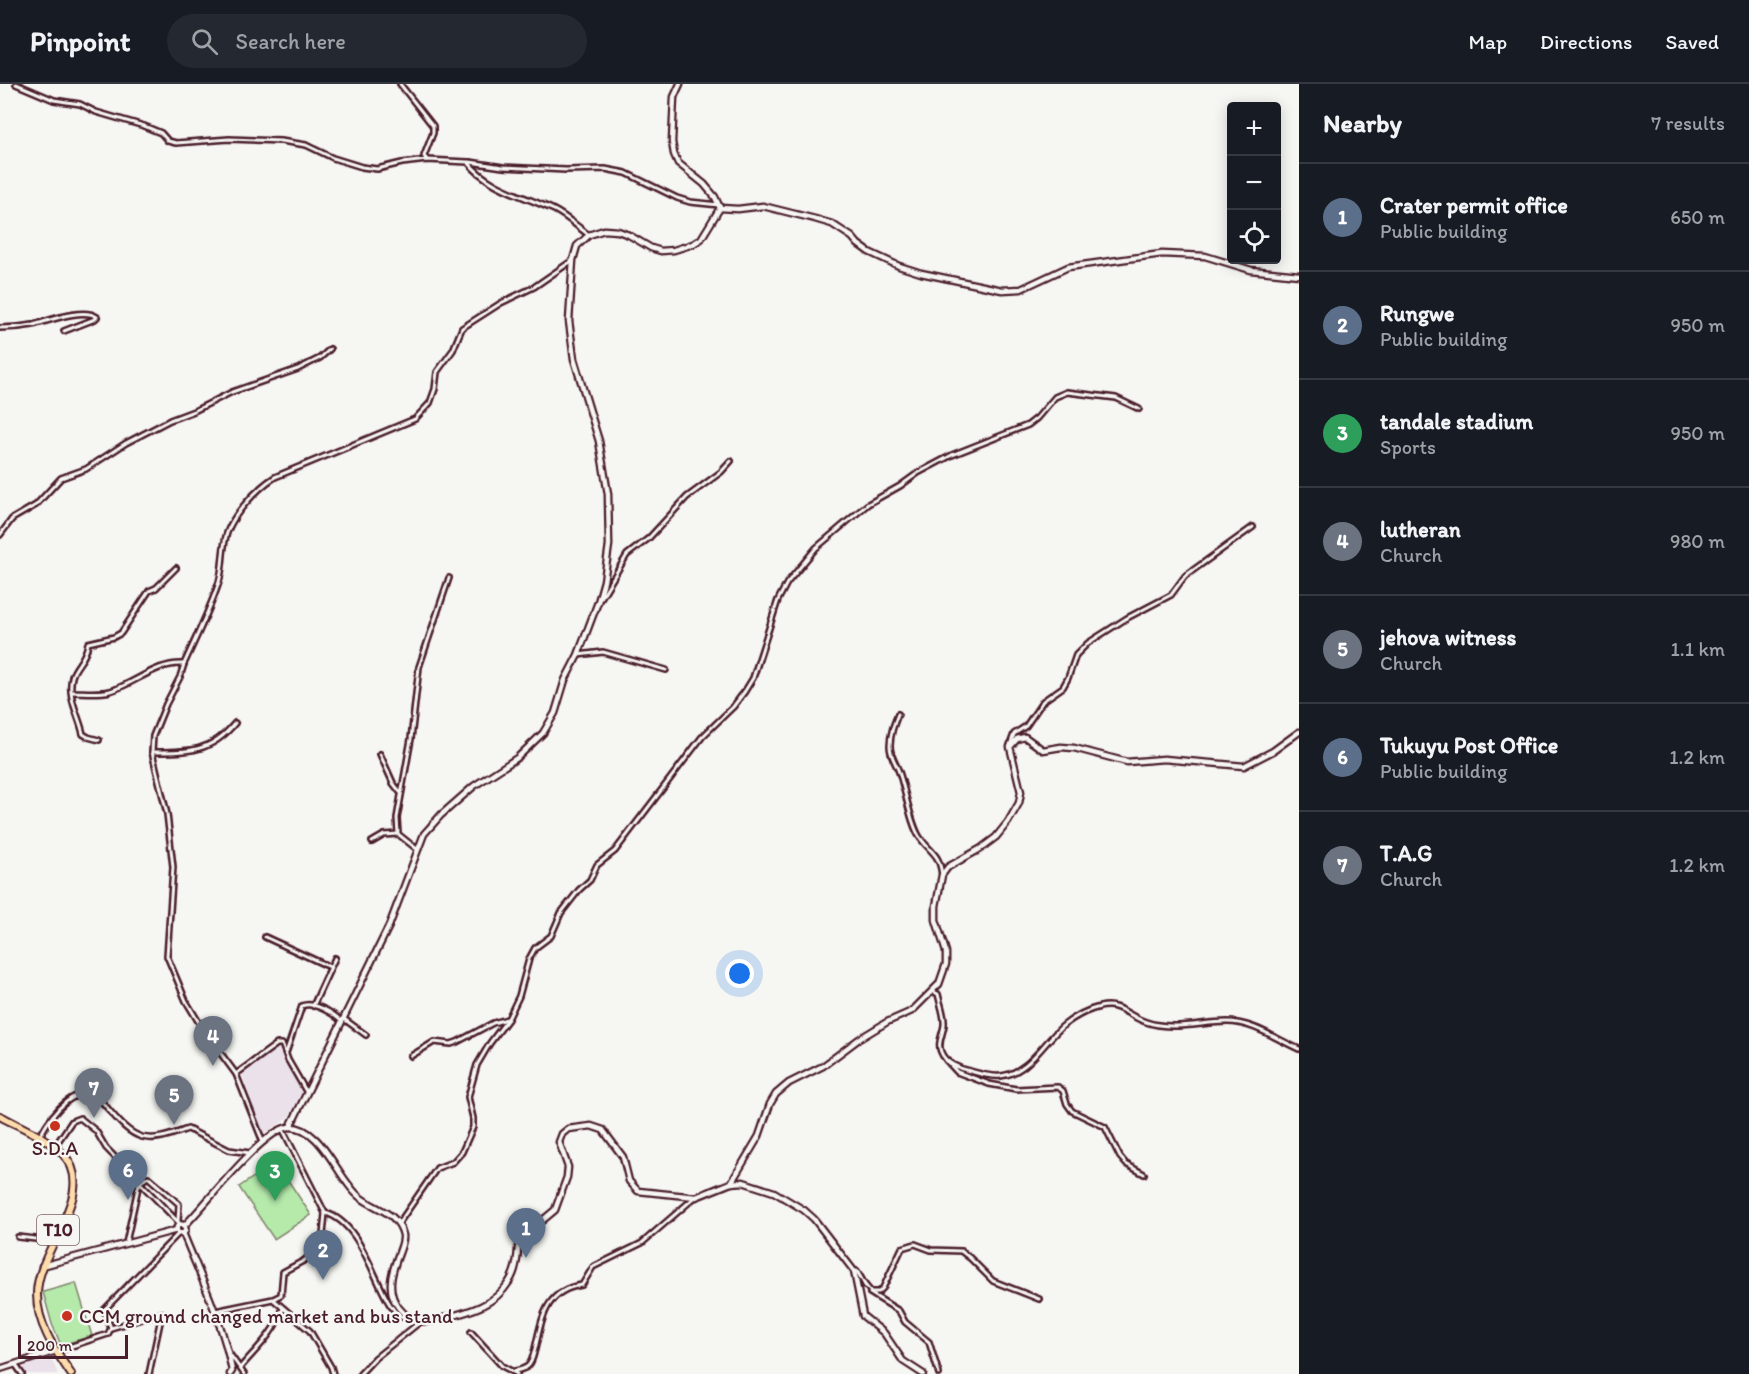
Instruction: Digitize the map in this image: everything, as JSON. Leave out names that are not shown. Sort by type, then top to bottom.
[{"type":"highway","name":"T10","points":[[0,1116],[54,1146],[70,1163],[75,1186],[71,1203],[42,1266],[36,1293],[45,1331],[70,1374]]},
{"type":"street","points":[[16,84],[54,100],[80,104],[96,112],[144,126],[161,133],[168,141],[176,143],[229,140],[281,141],[306,145],[333,158],[377,169],[427,160],[503,167],[605,169],[627,173],[677,198],[690,202],[738,209],[763,206],[832,224],[869,252],[899,266],[921,273],[1002,290],[1021,289],[1068,267],[1162,254],[1205,256],[1251,270],[1299,275]]},
{"type":"street","points":[[400,84],[433,126],[433,133],[424,156],[427,160]]},
{"type":"street","points":[[680,84],[674,97],[672,142],[674,154],[678,164],[704,184],[716,197],[720,207]]},
{"type":"street","points":[[468,162],[477,174],[556,211],[589,235]]},
{"type":"street","points":[[290,1127],[389,926],[424,834],[441,815],[474,786],[517,758],[543,733],[555,713],[565,680],[578,655],[598,602],[604,581],[609,545],[608,494],[599,441],[574,358],[570,330],[573,260],[577,246],[589,235],[604,230],[618,231],[661,251],[674,250],[701,239],[720,207]]},
{"type":"street","points":[[263,1142],[236,1074],[204,1031],[186,1001],[167,956],[173,867],[166,813],[152,752],[153,736],[218,583],[229,525],[266,483],[301,466],[415,419],[430,403],[437,372],[453,350],[462,328],[501,303],[534,287],[573,260]]},
{"type":"street","points":[[0,328],[18,327],[77,314],[93,314],[97,317],[64,331]]},
{"type":"street","points":[[0,535],[12,519],[36,505],[62,478],[86,469],[126,443],[170,420],[232,392],[298,369],[320,358],[330,349]]},
{"type":"street","points":[[399,1223],[437,1168],[453,1162],[462,1152],[473,1127],[474,1118],[468,1097],[477,1065],[490,1042],[508,1018],[519,996],[534,948],[551,936],[561,913],[590,880],[597,865],[615,851],[702,737],[746,691],[753,678],[778,600],[787,583],[816,548],[868,504],[952,455],[1028,425],[1055,397],[1067,392],[1116,398],[1139,409]]},
{"type":"street","points":[[598,602],[627,555],[649,538],[687,497],[721,472],[731,461]]},
{"type":"street","points":[[731,1183],[759,1136],[770,1104],[776,1094],[789,1083],[823,1066],[858,1039],[912,1011],[940,981],[946,964],[946,952],[936,920],[936,906],[942,875],[948,867],[996,837],[1008,822],[1019,803],[1021,792],[1010,747],[1014,734],[1026,726],[1043,701],[1063,687],[1076,655],[1088,643],[1127,618],[1171,595],[1185,576],[1253,527]]},
{"type":"street","points":[[99,740],[83,734],[72,699],[72,676],[86,655],[88,643],[121,633],[149,591],[156,588],[176,568]]},
{"type":"street","points":[[398,834],[400,792],[413,728],[419,666],[449,578]]},
{"type":"street","points":[[578,655],[603,652],[666,670]]},
{"type":"street","points":[[72,692],[107,692],[127,685],[161,666],[184,663]]},
{"type":"street","points":[[898,714],[890,747],[893,760],[899,771],[920,839],[935,854],[942,875]]},
{"type":"street","points":[[152,752],[203,749],[222,738],[235,723]]},
{"type":"street","points":[[1010,747],[1017,738],[1025,737],[1043,750],[1061,747],[1074,748],[1121,761],[1164,759],[1244,766],[1273,752],[1299,732]]},
{"type":"street","points":[[380,754],[393,783],[400,792]]},
{"type":"street","points":[[372,842],[384,835],[398,834],[419,851]]},
{"type":"street","points":[[265,937],[330,968]]},
{"type":"street","points":[[313,1006],[334,958]]},
{"type":"street","points":[[932,991],[938,994],[943,1015],[941,1053],[957,1072],[989,1084],[1016,1089],[1058,1087],[1063,1091],[1072,1111],[1105,1127],[1120,1157],[1126,1164],[1144,1174]]},
{"type":"street","points":[[286,1055],[302,1006],[307,1004],[342,1020],[348,1020],[366,1035]]},
{"type":"street","points":[[945,1059],[960,1069],[983,1075],[1001,1076],[1013,1073],[1029,1062],[1063,1026],[1087,1011],[1113,1006],[1146,1022],[1176,1025],[1239,1023],[1251,1026],[1299,1049]]},
{"type":"street","points":[[411,1056],[434,1042],[451,1044],[508,1018]]},
{"type":"street","points":[[236,1074],[278,1044],[282,1044],[307,1093]]},
{"type":"street","points":[[39,1137],[51,1116],[72,1097],[91,1095],[102,1101],[113,1116],[132,1132],[142,1137],[167,1136],[188,1130],[229,1150],[251,1153]]},
{"type":"street","points":[[54,1146],[72,1121],[80,1118],[96,1131],[106,1148],[180,1228],[215,1311],[228,1352],[232,1371],[230,1374]]},
{"type":"street","points":[[360,1374],[375,1358],[420,1322],[469,1312],[501,1293],[511,1280],[518,1257],[519,1229],[522,1225],[543,1220],[555,1210],[567,1177],[568,1167],[559,1143],[562,1134],[568,1129],[591,1125],[603,1130],[623,1156],[629,1181],[638,1191],[696,1197]]},
{"type":"street","points":[[111,1328],[104,1310],[251,1153],[263,1142],[290,1127],[299,1128],[310,1134],[357,1195],[394,1217],[399,1223],[404,1239],[392,1269],[391,1294],[396,1304],[409,1318]]},
{"type":"street","points":[[215,1311],[273,1299],[281,1295],[283,1272],[305,1260],[316,1248],[323,1235],[324,1213],[283,1129]]},
{"type":"street","points":[[126,1243],[139,1183],[150,1177],[176,1200],[180,1208],[180,1228]]},
{"type":"street","points":[[471,1332],[502,1366],[516,1373],[526,1368],[532,1361],[544,1310],[563,1291],[582,1285],[593,1267],[642,1243],[696,1197],[731,1183],[751,1184],[774,1192],[804,1210],[814,1219],[854,1271],[857,1271],[868,1292],[899,1311],[905,1322],[929,1342],[939,1374]]},
{"type":"street","points":[[324,1213],[333,1215],[343,1223],[363,1248],[386,1298],[396,1313],[403,1318],[420,1322]]},
{"type":"street","points":[[42,1266],[180,1228]]},
{"type":"street","points":[[18,1237],[53,1241]]},
{"type":"street","points":[[865,1286],[871,1292],[879,1292],[902,1248],[915,1244],[931,1250],[960,1251],[970,1257],[993,1281],[1039,1299]]},
{"type":"street","points":[[854,1271],[863,1316],[884,1333],[903,1362],[923,1374]]},
{"type":"street","points":[[273,1299],[310,1331],[333,1374]]},
{"type":"street","points":[[240,1368],[274,1328],[283,1308]]},
{"type":"street","points":[[0,1369],[108,1334],[111,1328],[162,1313],[149,1374]]},
{"type":"street","points":[[228,1352],[244,1374]]},
{"type":"street","points":[[15,1364],[22,1374]]},
{"type":"shaded area","points":[[278,1045],[303,1089],[290,1115],[263,1134],[241,1072]]},
{"type":"shaded area","points":[[48,1350],[58,1374],[26,1374],[21,1364]]},
{"type":"green space","points":[[276,1162],[311,1215],[274,1239],[239,1187]]},
{"type":"green space","name":"CCM ground changed market and bus stand","points":[[76,1283],[92,1336],[61,1345],[43,1292]]},
{"type":"place","name":"lutheran","points":[[213,1066]]},
{"type":"place","name":"T.A.G","points":[[94,1118]]},
{"type":"place","name":"jehova witness","points":[[174,1125]]},
{"type":"place","name":"S.D.A","points":[[55,1126]]},
{"type":"place","name":"Tukuyu Post Office","points":[[128,1200]]},
{"type":"place","name":"tandale stadium","points":[[275,1201]]},
{"type":"place","name":"Crater permit office","points":[[526,1258]]},
{"type":"place","name":"Rungwe","points":[[323,1280]]},
{"type":"place","name":"CCM ground changed market and bus stand","points":[[67,1316]]}]
